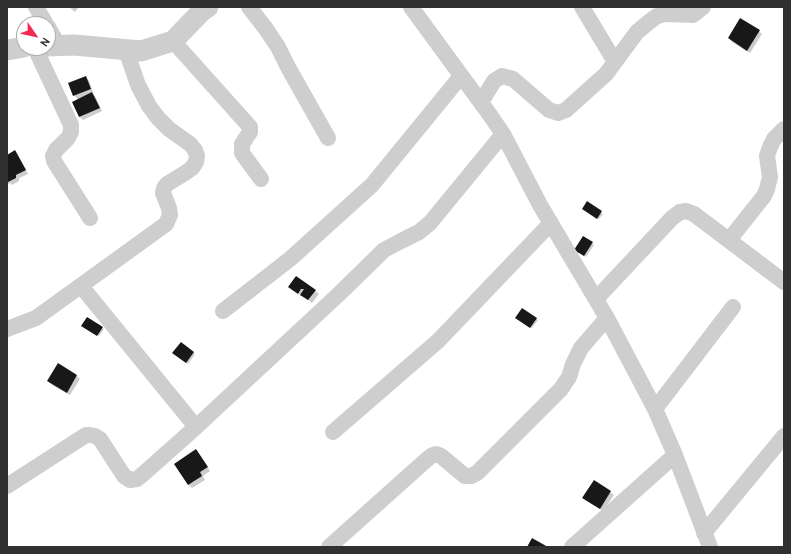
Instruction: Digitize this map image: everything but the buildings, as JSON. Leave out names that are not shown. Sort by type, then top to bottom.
[{"type":"street","points":[[36,7],[41,16]]},
{"type":"street","points":[[56,46],[74,45],[142,52],[173,41],[202,11],[208,7]]},
{"type":"street","points":[[249,7],[278,47],[328,138]]},
{"type":"street","points":[[411,7],[503,134],[540,205],[607,318],[655,409],[676,455],[706,543]]},
{"type":"street","points":[[582,7],[615,62]]},
{"type":"street","points":[[481,102],[494,80],[502,76],[513,79],[549,110],[558,114],[566,110],[606,74],[637,32],[657,16],[665,14],[693,15],[703,7]]},
{"type":"street","points":[[173,41],[250,127],[250,132],[242,144],[242,153],[261,179]]},
{"type":"street","points":[[7,329],[36,318],[166,224],[170,215],[169,208],[163,194],[164,188],[192,168],[196,162],[198,156],[190,144],[169,129],[149,106],[138,85],[126,50]]},
{"type":"street","points":[[39,56],[71,125],[71,132],[68,138],[56,150],[53,156],[54,161],[90,218]]},
{"type":"street","points":[[223,311],[290,259],[372,185],[461,76]]},
{"type":"street","points":[[729,240],[764,196],[767,189],[777,179],[767,156],[774,139],[784,129]]},
{"type":"street","points":[[7,486],[86,435],[95,436],[100,439],[124,476],[130,480],[137,479],[196,427],[384,250],[419,232],[430,223],[503,134]]},
{"type":"street","points":[[596,299],[672,218],[680,212],[686,211],[694,214],[784,282]]},
{"type":"street","points":[[333,432],[438,341],[551,223]]},
{"type":"street","points":[[81,286],[196,427]]},
{"type":"street","points":[[655,409],[733,307]]},
{"type":"street","points":[[329,547],[431,456],[436,454],[441,456],[465,476],[471,476],[477,473],[561,389],[569,378],[573,364],[581,348],[607,318]]},
{"type":"street","points":[[706,543],[784,436]]},
{"type":"street","points":[[572,547],[676,455]]}]
